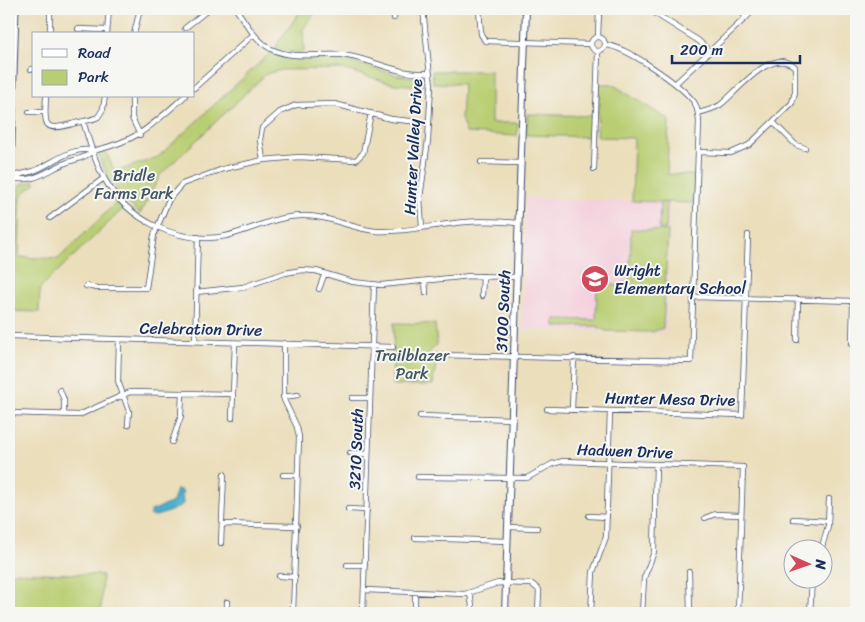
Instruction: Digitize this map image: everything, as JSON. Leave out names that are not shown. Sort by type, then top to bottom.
[{"type":"main road","points":[[9,205],[11,67],[15,9]]},
{"type":"main road","name":"3100 South","points":[[505,613],[526,9]]},
{"type":"street","points":[[50,9],[50,32]]},
{"type":"street","points":[[78,29],[107,32],[109,9]]},
{"type":"street","points":[[134,32],[140,9]]},
{"type":"street","points":[[185,28],[209,9]]},
{"type":"street","points":[[236,9],[254,34],[267,46],[285,54],[343,55],[403,72],[430,73]]},
{"type":"street","points":[[394,18],[395,9]]},
{"type":"street","name":"Hunter Valley Drive","points":[[422,227],[420,198],[429,123],[430,73],[423,9]]},
{"type":"street","points":[[479,9],[482,39],[591,44]]},
{"type":"street","points":[[598,37],[599,9]]},
{"type":"street","points":[[648,9],[699,41],[709,51]]},
{"type":"street","points":[[738,9],[746,17]]},
{"type":"street","points":[[676,83],[755,9]]},
{"type":"street","points":[[195,87],[254,34]]},
{"type":"street","points":[[598,37],[592,40],[591,44],[593,50],[598,52]]},
{"type":"street","points":[[598,37],[602,39],[605,45]]},
{"type":"street","points":[[598,52],[605,45]]},
{"type":"street","points":[[438,355],[491,357],[515,355],[691,361],[698,113],[693,102],[676,83],[617,47],[605,45]]},
{"type":"street","points":[[594,169],[598,52]]},
{"type":"street","points":[[698,113],[721,104],[765,66],[778,63],[793,65],[796,70],[793,100],[773,122],[739,151],[698,152]]},
{"type":"street","points":[[46,98],[45,112],[48,124],[57,129],[100,115],[104,109],[104,98]]},
{"type":"street","points":[[132,98],[132,121],[140,135]]},
{"type":"street","points":[[9,177],[19,181],[34,178],[66,162],[88,156],[92,151],[124,143],[140,135],[183,98]]},
{"type":"street","points":[[263,160],[260,140],[262,128],[285,109],[302,104],[327,103],[400,120],[429,123]]},
{"type":"street","points":[[29,112],[45,112]]},
{"type":"street","points":[[86,286],[98,288],[146,288],[152,242],[157,227],[169,199],[182,184],[223,169],[263,160],[299,157],[358,159],[364,150],[371,113]]},
{"type":"street","points":[[83,121],[92,151],[104,178],[123,203],[157,227],[198,237],[224,236],[276,219],[303,216],[329,218],[376,231],[474,221],[519,223]]},
{"type":"street","points":[[773,122],[794,144],[805,148]]},
{"type":"street","points":[[481,162],[521,163]]},
{"type":"street","points":[[50,218],[104,178]]},
{"type":"street","points":[[746,299],[748,235]]},
{"type":"street","points":[[195,342],[198,237]]},
{"type":"street","points":[[196,292],[234,289],[293,271],[311,270],[346,280],[374,285],[482,276],[518,277]]},
{"type":"street","points":[[320,289],[325,273]]},
{"type":"street","points":[[482,276],[482,296]]},
{"type":"street","points":[[263,281],[265,287]]},
{"type":"street","points":[[425,281],[426,293]]},
{"type":"street","name":"3210 South","points":[[363,613],[374,285]]},
{"type":"street","points":[[693,297],[855,301],[852,343]]},
{"type":"street","name":"Hunter Mesa Drive","points":[[547,409],[742,415],[746,299]]},
{"type":"street","points":[[797,340],[798,299]]},
{"type":"street","name":"Celebration Drive","points":[[9,336],[393,347]]},
{"type":"street","points":[[119,339],[118,377],[129,411],[128,425]]},
{"type":"street","points":[[232,418],[235,343]]},
{"type":"street","points":[[284,343],[283,397],[286,408],[297,426],[300,437],[293,613]]},
{"type":"street","points":[[572,410],[574,357]]},
{"type":"street","points":[[60,390],[64,400],[64,415]]},
{"type":"street","points":[[9,413],[64,415],[86,413],[123,394],[138,392],[233,394]]},
{"type":"street","points":[[172,442],[181,416],[182,393]]},
{"type":"street","points":[[283,397],[298,395]]},
{"type":"street","points":[[352,398],[370,398]]},
{"type":"street","points":[[590,613],[592,572],[605,543],[610,411]]},
{"type":"street","points":[[420,416],[513,419]]},
{"type":"street","points":[[350,453],[368,454]]},
{"type":"street","name":"Hadwen Drive","points":[[418,477],[511,479],[532,477],[560,461],[742,467],[741,515]]},
{"type":"street","points":[[642,613],[644,578],[654,552],[656,464]]},
{"type":"street","points":[[221,543],[224,474]]},
{"type":"street","points":[[282,475],[298,476]]},
{"type":"street","points":[[823,540],[828,521],[829,498]]},
{"type":"street","points":[[348,509],[366,510]]},
{"type":"street","points":[[705,518],[715,514],[741,515],[738,613]]},
{"type":"street","points":[[589,516],[607,517]]},
{"type":"street","points":[[793,519],[828,521]]},
{"type":"street","points":[[222,524],[297,526]]},
{"type":"street","points":[[509,527],[537,528]]},
{"type":"street","points":[[416,538],[508,541]]},
{"type":"street","points":[[346,565],[365,565]]},
{"type":"street","points":[[689,572],[690,613]]},
{"type":"street","points":[[280,576],[295,577]]},
{"type":"street","points":[[364,590],[470,593],[493,584],[506,583],[536,586],[539,591],[538,613]]},
{"type":"street","points":[[810,613],[811,590]]},
{"type":"street","points":[[415,592],[415,610]]},
{"type":"street","points":[[470,593],[472,606],[470,613]]},
{"type":"street","points":[[227,602],[227,613]]},
{"type":"shaded area","name":"Wright Elementary School","points":[[526,198],[670,202],[665,333],[522,329]]},
{"type":"green space","points":[[302,9],[318,9],[303,29],[304,52],[289,52],[275,47]]},
{"type":"green space","name":"Bridle Farms Park","points":[[270,53],[291,59],[346,60],[397,75],[423,78],[424,86],[394,84],[342,69],[281,70],[266,74],[161,174],[140,214],[115,187],[98,154],[106,152],[115,172],[158,157]]},
{"type":"green space","points":[[432,71],[491,71],[491,123],[518,123],[517,136],[466,133],[461,118],[463,84],[433,83]]},
{"type":"green space","points":[[599,84],[612,84],[669,120],[667,174],[693,175],[693,203],[632,201],[634,138],[597,137]]},
{"type":"green space","points":[[527,114],[592,116],[592,137],[527,135]]},
{"type":"green space","points":[[35,181],[35,184],[21,195],[19,257],[58,259],[116,203],[123,209],[40,288],[39,312],[11,311],[19,185]]},
{"type":"green space","points":[[660,203],[667,203],[666,229],[659,229]]},
{"type":"green space","points":[[631,229],[668,231],[663,328],[652,332],[606,331],[596,326],[555,327],[555,319],[596,320],[597,285],[620,285],[627,282],[630,277]]},
{"type":"green space","name":"Trailblazer Park","points":[[394,323],[435,324],[437,345],[429,352],[431,361],[436,364],[433,385],[392,385]]},
{"type":"green space","points":[[9,572],[102,575],[101,613],[9,613]]},
{"type":"water","points":[[177,489],[182,491],[183,504],[152,517],[150,515],[151,511],[173,502]]},
{"type":"place","name":"Wright Elementary School","points":[[595,279]]}]
